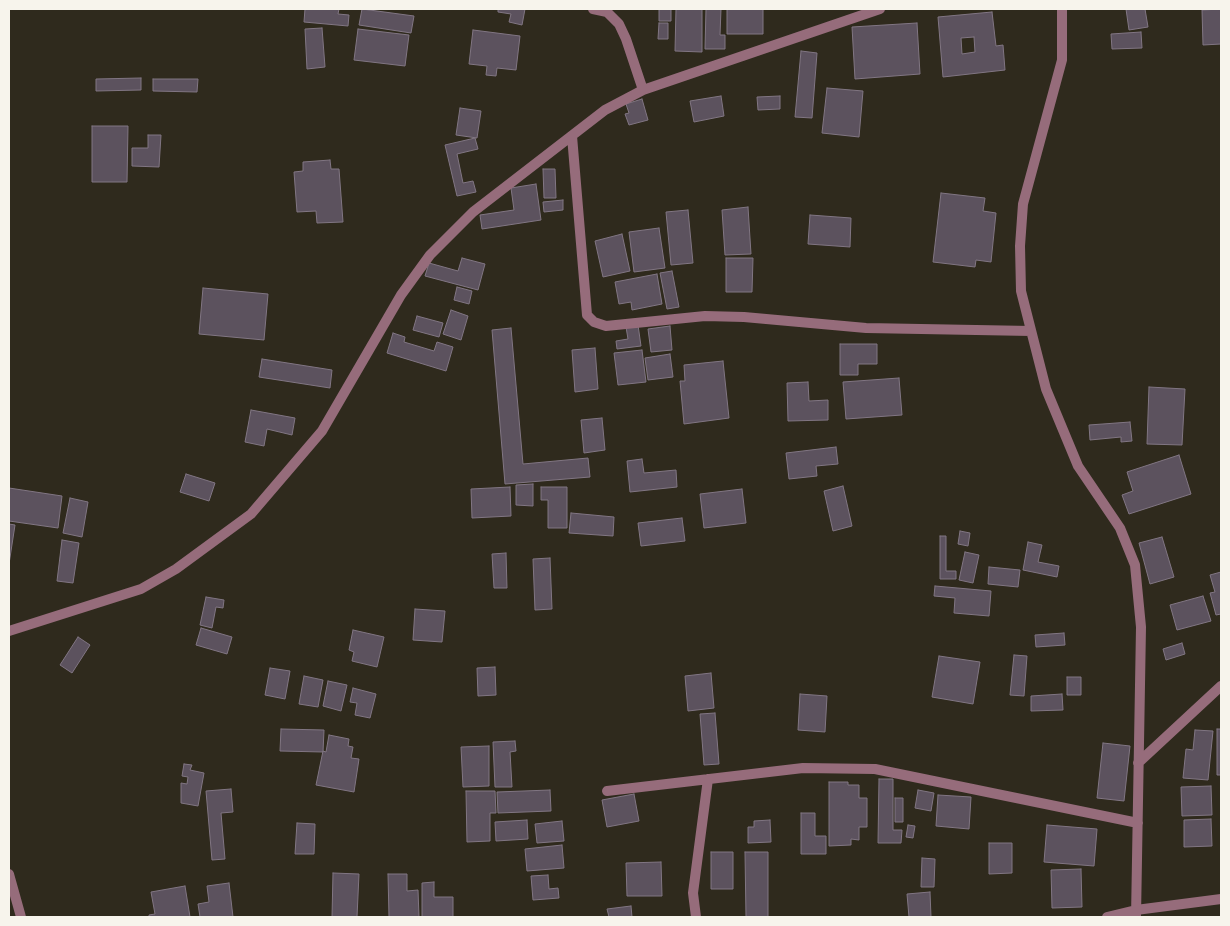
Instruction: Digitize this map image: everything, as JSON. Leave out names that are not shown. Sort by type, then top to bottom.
[{"type":"street","points":[[593,9],[607,12],[618,24],[626,39],[643,90]]},
{"type":"street","points":[[9,631],[141,589],[176,569],[251,514],[322,431],[402,296],[430,255],[473,212],[605,110],[643,90],[880,9]]},
{"type":"street","points":[[1062,9],[1062,60],[1023,204],[1020,246],[1021,291],[1046,389],[1078,466],[1120,528],[1135,565],[1140,627],[1136,914]]},
{"type":"street","points":[[572,136],[587,315],[594,322],[606,326],[705,316],[744,317],[866,328],[1031,332]]},
{"type":"street","points":[[1138,763],[1221,686]]},
{"type":"street","points":[[607,791],[803,768],[875,769],[1138,823]]},
{"type":"street","points":[[696,917],[693,893],[708,779]]},
{"type":"street","points":[[9,874],[21,917]]},
{"type":"street","points":[[1107,917],[1136,914],[1221,899]]},
{"type":"building","points":[[305,9],[339,9],[338,14],[349,15],[348,26],[304,22]]},
{"type":"building","points":[[362,9],[414,16],[411,33],[359,25]]},
{"type":"building","points":[[498,9],[525,9],[522,25],[509,22],[511,14],[498,12]]},
{"type":"building","points":[[659,9],[671,9],[671,21],[659,21]]},
{"type":"building","points":[[676,9],[702,9],[702,52],[675,51]]},
{"type":"building","points":[[706,9],[721,9],[720,35],[725,35],[725,49],[705,49]]},
{"type":"building","points":[[727,9],[763,9],[763,34],[727,34]]},
{"type":"building","points":[[1126,9],[1145,9],[1148,27],[1129,30]]},
{"type":"building","points":[[1221,9],[1221,44],[1203,45],[1202,10]]},
{"type":"building","points":[[992,12],[996,46],[1003,45],[1005,70],[943,77],[938,17]],"holes":[[[974,37],[975,52],[962,54],[961,38]]]},
{"type":"building","points":[[659,23],[668,23],[668,39],[658,39]]},
{"type":"building","points":[[917,23],[920,74],[855,79],[852,27]]},
{"type":"building","points":[[322,28],[325,67],[307,69],[305,29]]},
{"type":"building","points":[[358,29],[409,35],[405,66],[354,60]]},
{"type":"building","points":[[473,30],[520,36],[516,70],[497,68],[496,76],[486,75],[487,66],[469,64]]},
{"type":"building","points":[[1141,32],[1142,48],[1112,49],[1111,34]]},
{"type":"building","points":[[801,51],[817,53],[812,118],[795,117]]},
{"type":"building","points":[[141,78],[141,90],[96,91],[96,79]]},
{"type":"building","points":[[153,79],[198,79],[197,92],[153,91]]},
{"type":"building","points":[[827,88],[863,91],[859,137],[822,133]]},
{"type":"building","points":[[721,96],[724,116],[694,122],[690,101]]},
{"type":"building","points":[[780,96],[780,109],[758,110],[757,97]]},
{"type":"building","points":[[642,99],[648,120],[629,125],[625,114],[629,113],[626,104]]},
{"type":"building","points":[[460,108],[481,111],[477,138],[456,135]]},
{"type":"building","points":[[92,126],[128,126],[127,182],[92,182]]},
{"type":"building","points":[[148,135],[161,135],[159,167],[132,166],[132,148],[148,148]]},
{"type":"building","points":[[475,138],[478,149],[457,154],[463,183],[473,181],[476,192],[457,196],[445,145]]},
{"type":"building","points":[[330,160],[331,169],[339,169],[343,222],[317,223],[316,211],[297,212],[294,172],[303,171],[303,162]]},
{"type":"building","points":[[543,169],[555,169],[556,198],[544,198]]},
{"type":"building","points":[[536,184],[541,220],[482,229],[480,215],[514,210],[511,188]]},
{"type":"building","points":[[941,193],[985,198],[983,211],[996,213],[991,262],[976,260],[975,267],[933,262]]},
{"type":"building","points":[[563,200],[563,210],[544,212],[543,202]]},
{"type":"building","points":[[748,207],[751,254],[725,255],[722,210]]},
{"type":"building","points":[[688,210],[693,263],[671,265],[666,212]]},
{"type":"building","points":[[810,215],[851,218],[850,247],[808,244]]},
{"type":"building","points":[[659,228],[665,268],[634,272],[629,232]]},
{"type":"building","points":[[622,234],[630,271],[603,277],[595,241]]},
{"type":"building","points":[[462,258],[485,264],[478,290],[425,276],[429,263],[458,271]]},
{"type":"building","points":[[726,258],[753,258],[752,292],[726,292]]},
{"type":"building","points":[[672,271],[679,307],[667,309],[660,273]]},
{"type":"building","points":[[657,274],[662,304],[632,310],[631,302],[619,304],[615,282]]},
{"type":"building","points":[[457,287],[472,291],[469,304],[454,300]]},
{"type":"building","points":[[203,288],[268,294],[264,340],[199,334]]},
{"type":"building","points":[[451,310],[468,316],[461,340],[443,334]]},
{"type":"building","points":[[417,316],[443,323],[439,337],[413,330]]},
{"type":"building","points":[[638,325],[641,346],[617,349],[616,341],[628,339],[626,327]]},
{"type":"building","points":[[670,326],[672,350],[651,352],[648,329]]},
{"type":"building","points":[[511,328],[523,464],[588,458],[590,477],[505,484],[492,330]]},
{"type":"building","points":[[393,333],[405,337],[404,342],[434,351],[437,342],[453,347],[446,371],[387,353]]},
{"type":"building","points":[[840,344],[877,344],[877,364],[858,364],[858,375],[840,375]]},
{"type":"building","points":[[595,348],[598,389],[575,392],[572,350]]},
{"type":"building","points":[[642,350],[646,382],[618,385],[614,353]]},
{"type":"building","points":[[670,354],[673,377],[648,380],[645,358]]},
{"type":"building","points":[[262,359],[332,370],[330,388],[259,377]]},
{"type":"building","points":[[723,361],[729,418],[684,424],[680,381],[685,381],[684,365]]},
{"type":"building","points":[[899,378],[902,415],[846,419],[843,382]]},
{"type":"building","points":[[808,382],[809,401],[828,400],[828,420],[788,421],[787,383]]},
{"type":"building","points":[[1149,387],[1185,389],[1182,445],[1147,444]]},
{"type":"building","points":[[251,410],[295,418],[292,435],[267,429],[264,446],[245,442]]},
{"type":"building","points":[[602,418],[605,450],[584,453],[581,420]]},
{"type":"building","points":[[1130,422],[1132,441],[1121,442],[1121,437],[1090,440],[1089,425]]},
{"type":"building","points":[[836,447],[838,464],[816,466],[817,476],[789,479],[786,453]]},
{"type":"building","points":[[1179,455],[1191,494],[1129,514],[1122,495],[1133,491],[1127,472]]},
{"type":"building","points":[[642,459],[644,473],[676,470],[677,487],[630,492],[627,461]]},
{"type":"building","points":[[186,474],[215,483],[209,501],[180,492]]},
{"type":"building","points":[[533,484],[533,506],[516,505],[516,485]]},
{"type":"building","points":[[843,486],[852,526],[833,531],[824,491]]},
{"type":"building","points":[[510,487],[511,516],[472,518],[471,489]]},
{"type":"building","points":[[541,487],[567,487],[567,528],[548,528],[548,500],[541,500]]},
{"type":"building","points":[[9,488],[62,496],[58,528],[9,521]]},
{"type":"building","points":[[742,489],[746,523],[704,528],[700,494]]},
{"type":"building","points":[[70,498],[88,502],[82,537],[63,533]]},
{"type":"building","points":[[571,513],[614,517],[613,536],[569,533]]},
{"type":"building","points":[[682,518],[685,541],[641,546],[638,523]]},
{"type":"building","points":[[9,524],[15,525],[9,564]]},
{"type":"building","points":[[960,531],[970,533],[968,546],[958,544]]},
{"type":"building","points":[[940,536],[946,536],[946,571],[956,571],[956,579],[940,579]]},
{"type":"building","points":[[1162,537],[1174,577],[1150,584],[1139,543]]},
{"type":"building","points":[[62,540],[79,543],[73,583],[57,581]]},
{"type":"building","points":[[1028,542],[1042,545],[1038,562],[1059,566],[1057,577],[1023,570]]},
{"type":"building","points":[[965,552],[979,555],[973,583],[959,580]]},
{"type":"building","points":[[506,553],[507,588],[494,588],[492,554]]},
{"type":"building","points":[[550,558],[552,609],[535,610],[533,559]]},
{"type":"building","points":[[989,567],[1020,570],[1018,587],[988,584]]},
{"type":"building","points":[[1221,572],[1221,614],[1216,615],[1210,593],[1215,592],[1210,575]]},
{"type":"building","points":[[935,586],[991,591],[989,616],[954,613],[955,598],[934,596]]},
{"type":"building","points":[[1203,596],[1211,621],[1177,630],[1170,605]]},
{"type":"building","points":[[206,597],[224,600],[223,608],[216,607],[212,628],[200,625]]},
{"type":"building","points":[[415,609],[445,611],[442,642],[413,640]]},
{"type":"building","points":[[201,628],[232,637],[227,654],[196,645]]},
{"type":"building","points":[[353,630],[384,637],[377,667],[352,661],[354,652],[349,650]]},
{"type":"building","points":[[1064,633],[1065,645],[1036,647],[1035,635]]},
{"type":"building","points":[[78,637],[90,645],[72,673],[60,665]]},
{"type":"building","points":[[1182,643],[1185,654],[1166,660],[1163,649]]},
{"type":"building","points":[[1014,655],[1027,656],[1024,696],[1010,695]]},
{"type":"building","points":[[939,656],[980,662],[973,704],[932,697]]},
{"type":"building","points":[[495,667],[496,695],[478,696],[477,668]]},
{"type":"building","points":[[270,668],[290,671],[285,699],[265,695]]},
{"type":"building","points":[[711,673],[714,708],[688,711],[685,676]]},
{"type":"building","points":[[304,676],[323,680],[318,707],[299,704]]},
{"type":"building","points":[[1067,677],[1081,677],[1081,695],[1067,695]]},
{"type":"building","points":[[328,681],[347,685],[341,711],[323,706]]},
{"type":"building","points":[[353,688],[376,694],[370,718],[355,715],[357,703],[350,702]]},
{"type":"building","points":[[800,694],[827,696],[825,732],[798,730]]},
{"type":"building","points":[[1062,694],[1063,710],[1031,711],[1031,696]]},
{"type":"building","points":[[715,713],[719,764],[704,765],[700,714]]},
{"type":"building","points":[[281,729],[324,730],[323,752],[280,751]]},
{"type":"building","points":[[1217,729],[1221,729],[1221,775],[1217,775]]},
{"type":"building","points":[[1195,730],[1213,731],[1208,780],[1183,778],[1186,749],[1193,750]]},
{"type":"building","points":[[329,735],[349,739],[348,746],[353,747],[351,758],[359,759],[354,792],[316,785],[323,751],[326,752]]},
{"type":"building","points":[[515,741],[516,751],[510,752],[512,787],[495,787],[493,742]]},
{"type":"building","points":[[1103,743],[1130,746],[1124,801],[1097,798]]},
{"type":"building","points":[[489,746],[489,786],[463,787],[461,747]]},
{"type":"building","points":[[184,764],[192,765],[190,770],[204,773],[198,806],[181,803],[181,783],[187,784],[188,777],[182,776]]},
{"type":"building","points":[[879,779],[893,779],[893,830],[902,830],[901,843],[878,843]]},
{"type":"building","points":[[829,782],[848,782],[848,785],[859,785],[859,798],[867,798],[867,827],[859,827],[859,840],[851,839],[851,845],[829,846]]},
{"type":"building","points":[[1211,786],[1212,815],[1182,816],[1181,787]]},
{"type":"building","points":[[231,789],[233,812],[221,813],[225,859],[212,860],[206,791]]},
{"type":"building","points":[[550,790],[551,811],[498,813],[497,792]]},
{"type":"building","points":[[918,790],[934,793],[931,811],[915,808]]},
{"type":"building","points":[[466,791],[495,791],[496,813],[490,813],[490,841],[467,842]]},
{"type":"building","points":[[634,794],[639,821],[607,827],[602,800]]},
{"type":"building","points":[[938,795],[971,797],[969,829],[936,826]]},
{"type":"building","points":[[895,798],[903,798],[903,822],[895,822]]},
{"type":"building","points":[[801,813],[815,813],[815,836],[826,836],[826,854],[801,854]]},
{"type":"building","points":[[1211,819],[1212,846],[1184,847],[1184,820]]},
{"type":"building","points":[[527,820],[528,839],[496,841],[495,822]]},
{"type":"building","points":[[770,820],[771,842],[748,843],[748,827],[754,827],[754,821]]},
{"type":"building","points":[[562,821],[564,841],[537,843],[535,824]]},
{"type":"building","points":[[297,823],[315,824],[314,854],[295,854]]},
{"type":"building","points":[[908,825],[915,826],[913,838],[906,837]]},
{"type":"building","points":[[1047,825],[1097,829],[1094,866],[1044,862]]},
{"type":"building","points":[[989,843],[1012,843],[1012,873],[989,874]]},
{"type":"building","points":[[562,845],[564,868],[527,871],[525,849]]},
{"type":"building","points":[[711,852],[733,852],[733,889],[711,889]]},
{"type":"building","points":[[745,852],[768,852],[768,917],[746,917]]},
{"type":"building","points":[[922,858],[935,859],[934,887],[921,887]]},
{"type":"building","points":[[661,862],[662,896],[627,896],[626,863]]},
{"type":"building","points":[[1081,869],[1082,907],[1052,908],[1051,870]]},
{"type":"building","points":[[333,873],[359,874],[357,917],[332,917]]},
{"type":"building","points":[[388,874],[407,874],[407,891],[418,890],[419,917],[389,917]]},
{"type":"building","points":[[548,875],[549,889],[558,888],[559,898],[533,900],[531,876]]},
{"type":"building","points":[[434,882],[434,897],[453,897],[453,917],[422,917],[422,883]]},
{"type":"building","points":[[229,883],[233,917],[200,917],[198,904],[209,902],[207,886]]},
{"type":"building","points":[[185,886],[190,917],[149,917],[149,915],[155,914],[151,892]]},
{"type":"building","points":[[930,892],[931,917],[909,917],[907,894]]},
{"type":"building","points":[[631,906],[632,917],[609,917],[607,909]]}]
